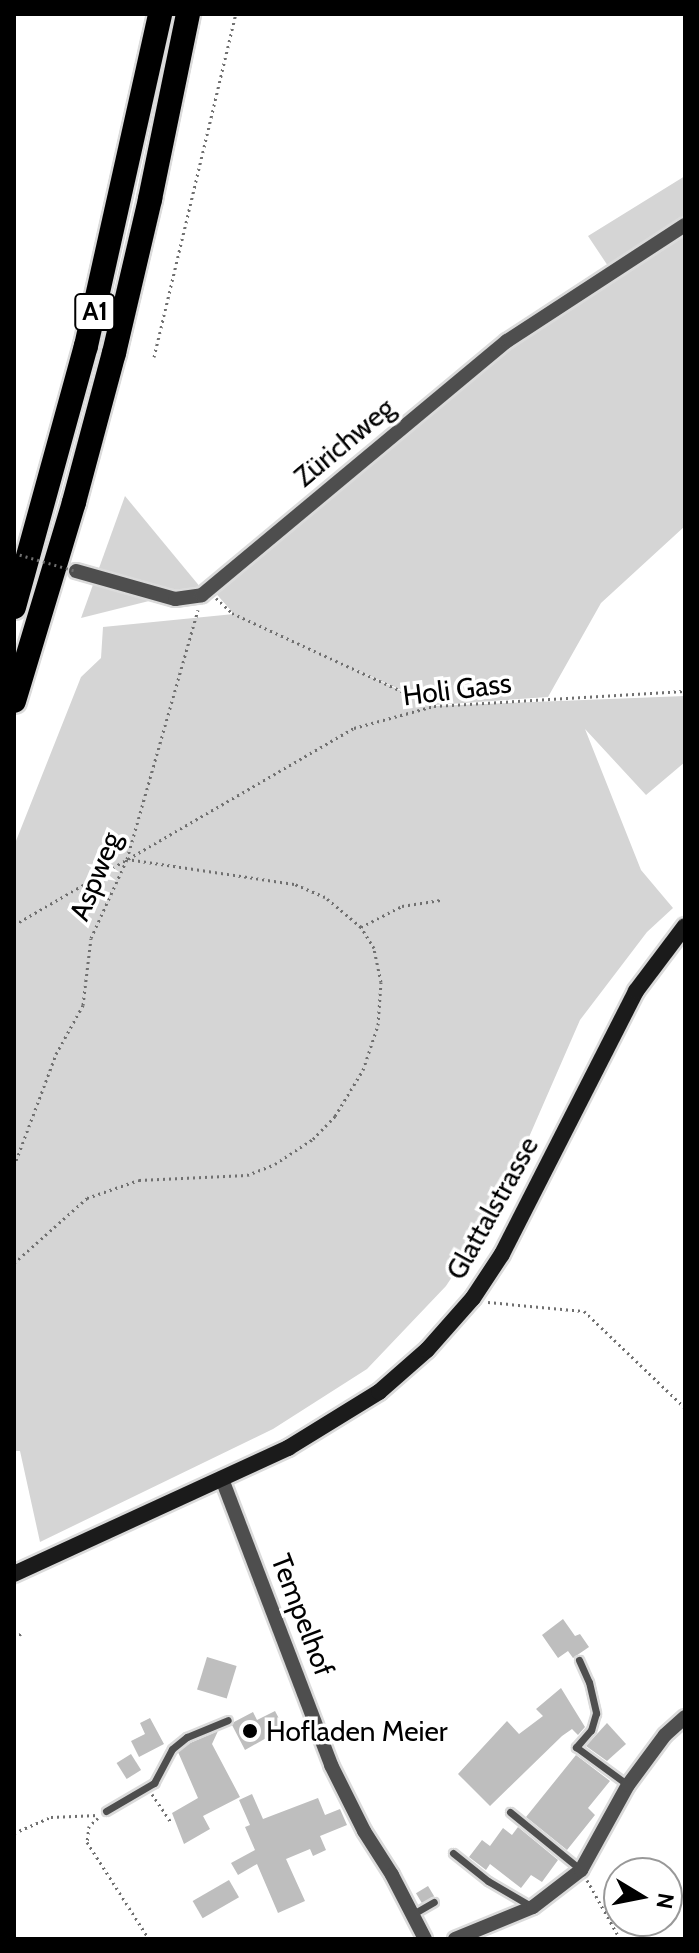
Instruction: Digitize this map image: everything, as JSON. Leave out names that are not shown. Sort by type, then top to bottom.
[{"type":"highway","name":"A1","points":[[14,607],[90,332],[160,14]]},
{"type":"highway","name":"A1","points":[[14,701],[106,383],[150,199],[188,14]]},
{"type":"street","name":"Zürichweg","points":[[205,592],[507,341],[685,225]]},
{"type":"street","points":[[76,571],[175,599],[205,592]]},
{"type":"street","name":"Glattalstrasse","points":[[14,1574],[222,1479],[318,1431],[379,1392],[427,1350],[473,1298],[519,1223],[590,1076],[636,991],[685,926]]},
{"type":"street","name":"Tempelhof","points":[[222,1479],[331,1765],[425,1939]]},
{"type":"street","points":[[455,1939],[533,1907],[581,1870],[628,1785],[665,1735],[685,1717]]},
{"type":"lane","points":[[579,1660],[589,1682],[596,1713],[591,1730],[576,1747],[628,1785]]},
{"type":"lane","points":[[104,1813],[148,1787],[161,1774],[172,1749],[187,1737],[228,1720]]},
{"type":"lane","points":[[510,1812],[581,1870]]},
{"type":"lane","points":[[453,1853],[488,1881],[533,1907]]},
{"type":"lane","points":[[413,1914],[434,1902]]},
{"type":"path","points":[[154,357],[236,14]]},
{"type":"path","points":[[14,553],[76,571]]},
{"type":"path","points":[[205,592],[232,613],[434,706]]},
{"type":"path","name":"Aspweg","points":[[14,1166],[56,1054],[83,1005],[91,938],[127,859],[205,592]]},
{"type":"path","name":"Holi Gass","points":[[14,925],[354,728],[434,706],[685,691]]},
{"type":"path","points":[[14,1263],[87,1198],[139,1180],[247,1175],[275,1164],[313,1139],[335,1116],[363,1070],[378,1025],[381,982],[374,948],[361,927],[325,897],[294,884],[127,859]]},
{"type":"path","points":[[361,927],[402,906],[441,900]]},
{"type":"path","points":[[473,1298],[584,1311],[685,1408]]},
{"type":"path","points":[[14,1638],[22,1633]]},
{"type":"path","points":[[148,1787],[171,1822]]},
{"type":"path","points":[[14,1833],[51,1817],[104,1813]]},
{"type":"path","points":[[104,1813],[89,1826],[87,1842],[149,1939]]},
{"type":"path","points":[[581,1870],[603,1903],[620,1939]]},
{"type":"shaded area","points":[[685,176],[685,526],[601,603],[548,697],[435,705],[343,664],[434,706],[685,696],[685,762],[646,795],[585,729],[641,870],[673,908],[647,932],[580,1020],[499,1206],[446,1286],[367,1369],[273,1429],[40,1542],[20,1451],[14,1451],[14,846],[81,677],[101,658],[103,627],[234,614],[212,589],[507,344],[614,275],[588,236]]},
{"type":"shaded area","points":[[125,496],[201,588],[81,618]]},
{"type":"building","points":[[563,1619],[575,1636],[580,1634],[589,1647],[573,1658],[568,1651],[558,1658],[542,1635]]},
{"type":"building","points":[[207,1657],[237,1666],[227,1699],[197,1690]]},
{"type":"building","points":[[561,1688],[585,1727],[578,1735],[572,1729],[562,1736],[490,1806],[458,1774],[507,1721],[519,1734],[543,1716],[536,1709]]},
{"type":"building","name":"Hofladen Meier","points":[[275,1711],[284,1728],[245,1750],[232,1725],[234,1722],[253,1712],[257,1720]]},
{"type":"building","points":[[150,1718],[164,1744],[139,1757],[131,1741],[145,1734],[140,1723]]},
{"type":"building","points":[[607,1723],[626,1744],[607,1761],[586,1746]]},
{"type":"building","points":[[218,1731],[212,1744],[240,1797],[203,1816],[210,1829],[184,1844],[172,1813],[198,1798],[178,1752]]},
{"type":"building","points":[[131,1754],[141,1770],[127,1779],[117,1763]]},
{"type":"building","points":[[576,1755],[610,1781],[588,1808],[595,1815],[567,1850],[526,1817]]},
{"type":"building","points":[[252,1794],[263,1819],[318,1798],[325,1815],[340,1809],[347,1825],[320,1836],[326,1850],[313,1856],[310,1849],[286,1859],[305,1901],[278,1913],[257,1864],[238,1875],[231,1863],[255,1850],[245,1827],[250,1825],[239,1800]]},
{"type":"building","points":[[518,1827],[558,1860],[542,1882],[531,1875],[521,1888],[490,1864],[486,1870],[469,1857],[482,1840],[490,1846],[503,1828],[512,1835]]},
{"type":"building","points":[[229,1880],[239,1897],[203,1918],[193,1901]]},
{"type":"building","points":[[428,1886],[434,1896],[422,1903],[416,1893]]},
{"type":"place","name":"Hofladen Meier","points":[[250,1731]]}]
